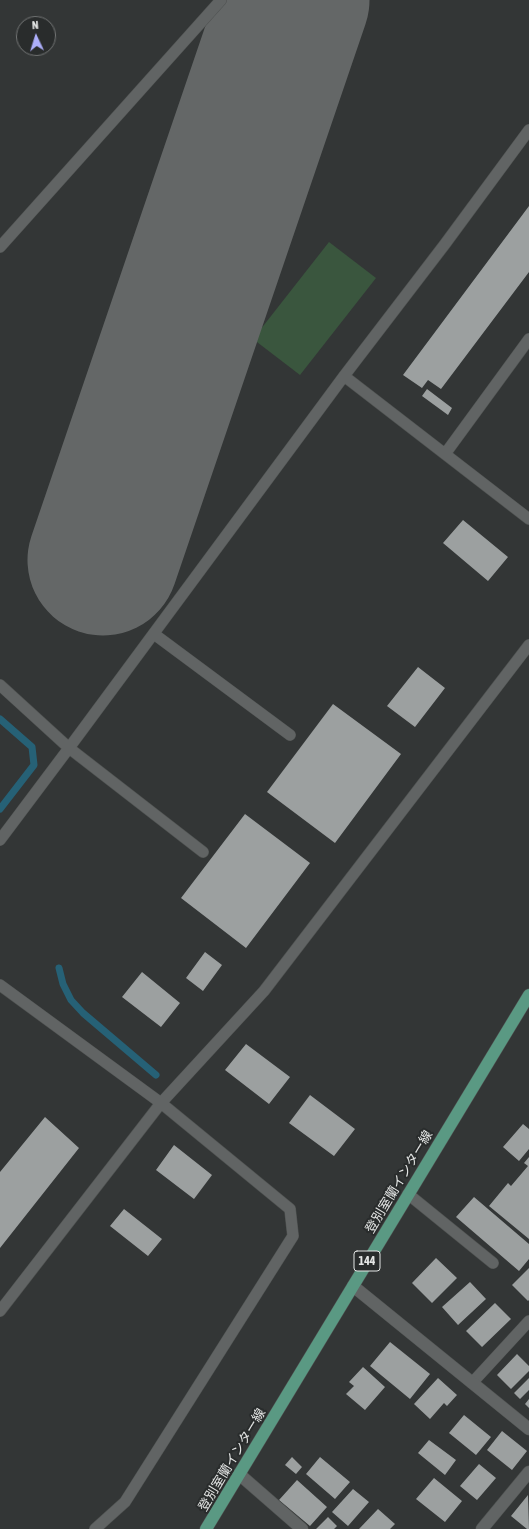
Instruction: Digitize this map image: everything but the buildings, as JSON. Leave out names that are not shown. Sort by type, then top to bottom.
[{"type":"main road","name":"登別室蘭インター線","points":[[206,1529],[529,994]]},
{"type":"street","points":[[353,1286],[529,1429]]},
{"type":"street","points":[[482,1529],[529,1472]]},
{"type":"street","points":[[239,1474],[302,1529]]},
{"type":"lane","points":[[0,247],[221,0]]},
{"type":"lane","points":[[0,840],[344,376],[445,244],[529,130]]},
{"type":"lane","points":[[445,454],[529,339]]},
{"type":"lane","points":[[344,376],[529,520]]},
{"type":"lane","points":[[154,634],[290,734]]},
{"type":"lane","points":[[0,1311],[161,1103],[264,991],[529,645]]},
{"type":"lane","points":[[0,685],[69,748],[203,852]]},
{"type":"lane","points":[[0,985],[161,1103],[290,1209],[293,1236],[125,1502],[95,1529]]},
{"type":"lane","points":[[408,1194],[493,1263]]},
{"type":"lane","points":[[472,1383],[529,1321]]},
{"type":"green space","points":[[329,242],[376,278],[300,375],[253,339]]},
{"type":"waterway","points":[[0,719],[32,747],[34,765],[0,809]]},
{"type":"waterway","points":[[59,968],[63,984],[71,1000],[83,1013],[156,1075]]},
{"type":"runway","points":[[103,560],[294,0]]}]
